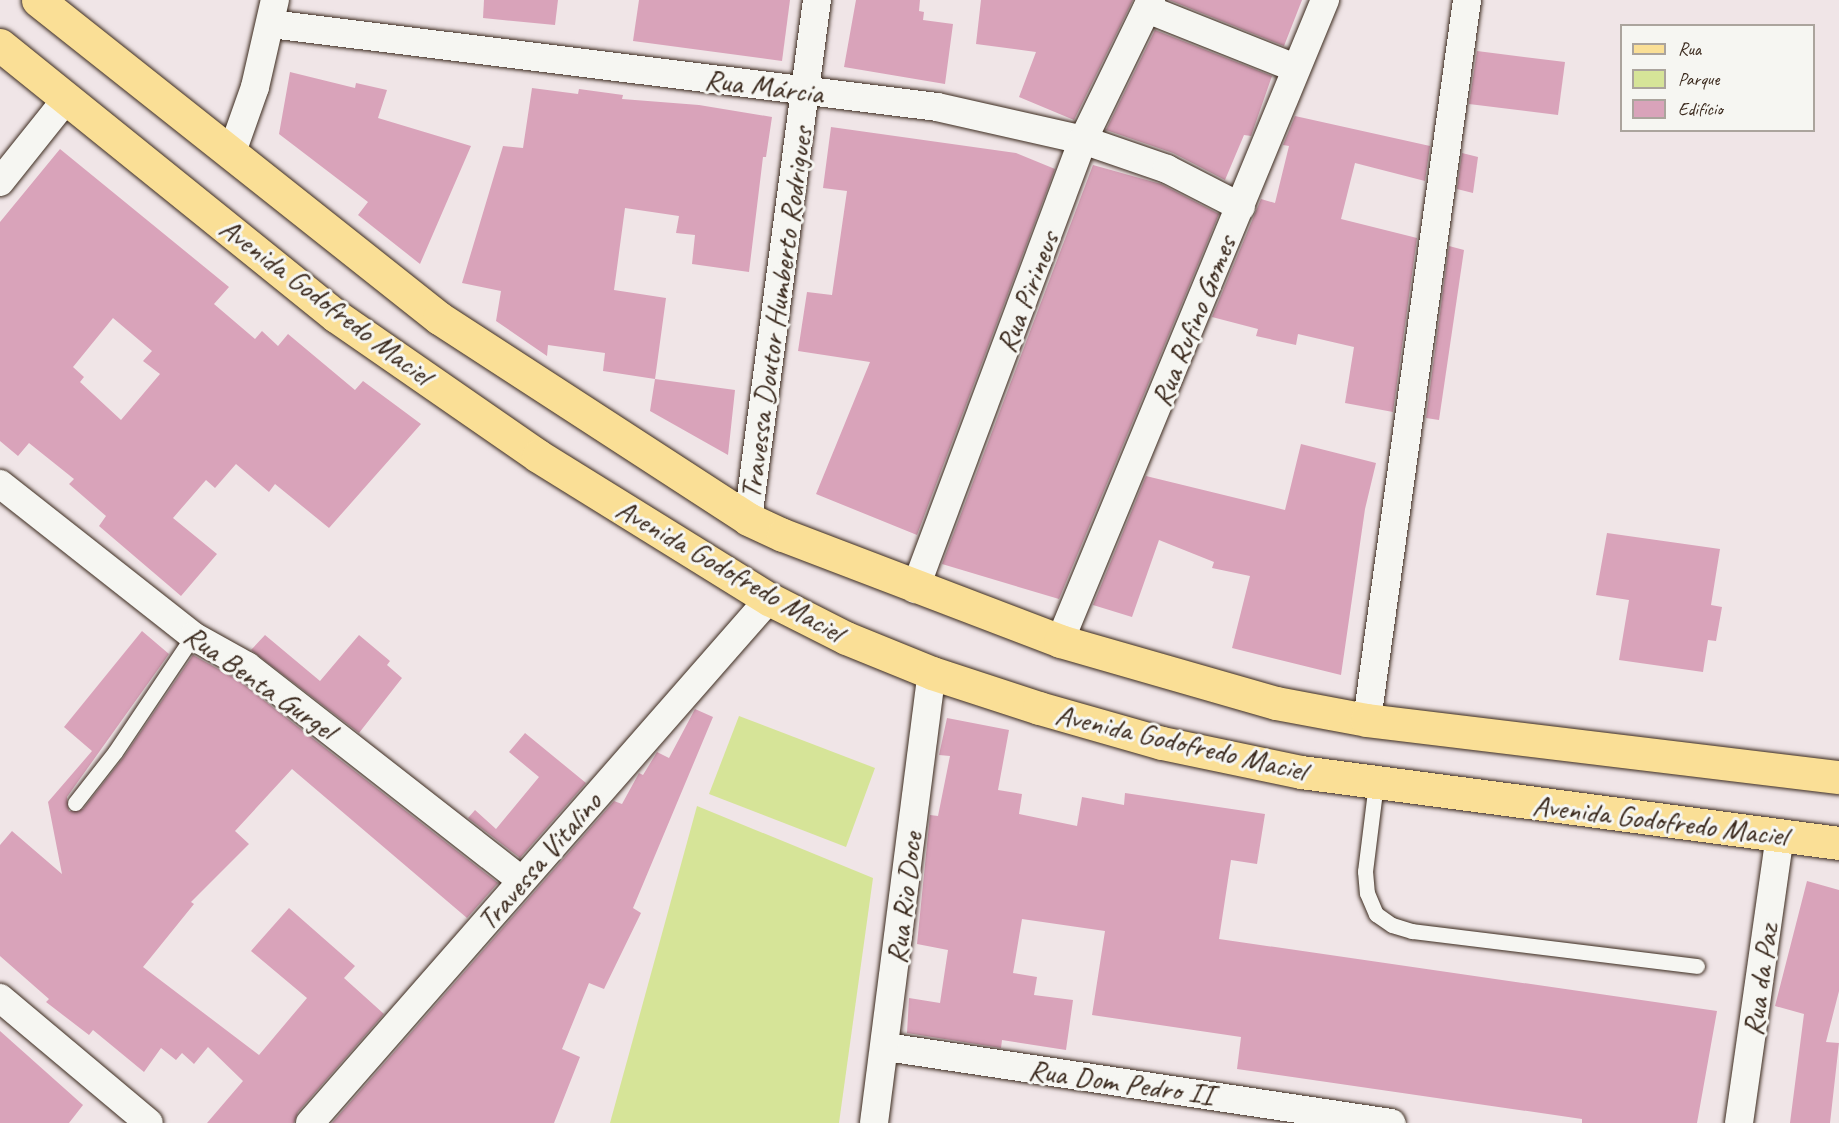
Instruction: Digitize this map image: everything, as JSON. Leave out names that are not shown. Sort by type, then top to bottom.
[{"type":"main road","name":"Avenida Godofredo Maciel","points":[[39,0],[439,318],[748,519],[915,589],[1060,641],[1276,704],[1367,720],[1839,777]]},
{"type":"main road","name":"Avenida Godofredo Maciel","points":[[0,45],[336,316],[538,456],[769,599],[846,638],[932,673],[1162,743],[1301,772],[1839,843]]},
{"type":"street","name":"Travessa Doutor Humberto Rodrigues","points":[[748,519],[781,295],[804,91],[817,0]]},
{"type":"street","name":"Rua Rufino Gomes","points":[[1060,641],[1325,0]]},
{"type":"street","points":[[1367,720],[1467,0]]},
{"type":"street","points":[[1149,4],[1295,68]]},
{"type":"street","name":"Rua Pirineus","points":[[915,589],[1083,140],[1149,4]]},
{"type":"street","points":[[232,152],[255,87],[273,12]]},
{"type":"street","name":"Rua Márcia","points":[[273,12],[804,91],[937,107],[1083,140],[1167,170],[1240,207]]},
{"type":"street","points":[[0,182],[68,98]]},
{"type":"street","name":"Rua Benta Gurgel","points":[[0,484],[193,636],[247,666],[521,880]]},
{"type":"street","name":"Travessa Vitalino","points":[[310,1123],[769,599]]},
{"type":"street","name":"Rua Rio Doce","points":[[874,1123],[886,1047],[932,673]]},
{"type":"street","name":"Rua da Paz","points":[[1739,1123],[1780,836]]},
{"type":"street","points":[[0,998],[149,1123]]},
{"type":"street","name":"Rua Dom Pedro II","points":[[886,1047],[1391,1123]]},
{"type":"lane","points":[[75,803],[115,752],[193,636]]},
{"type":"lane","points":[[1376,783],[1365,871],[1367,893],[1376,914],[1392,925],[1412,931],[1697,966]]},
{"type":"green space","points":[[739,716],[875,768],[846,847],[709,794]]},
{"type":"green space","points":[[697,806],[873,878],[839,1123],[610,1123]]},
{"type":"building","points":[[484,0],[558,0],[555,25],[483,18]]},
{"type":"building","points":[[639,0],[790,0],[782,61],[633,41]]},
{"type":"building","points":[[856,0],[920,0],[919,11],[924,12],[923,20],[953,24],[945,84],[844,67]]},
{"type":"building","points":[[981,0],[1133,0],[1074,120],[1019,97],[1036,52],[976,44]]},
{"type":"building","points":[[1169,0],[1302,0],[1284,46]]},
{"type":"building","points":[[1155,30],[1272,76],[1251,136],[1244,135],[1225,180],[1173,153],[1106,130]]},
{"type":"building","points":[[1477,51],[1565,62],[1558,115],[1469,104]]},
{"type":"building","points":[[290,72],[355,88],[356,83],[387,90],[378,118],[471,146],[420,264],[358,215],[368,202],[279,134]]},
{"type":"building","points":[[532,88],[578,94],[579,89],[623,95],[622,99],[699,105],[772,117],[766,157],[763,157],[749,272],[692,264],[695,235],[676,233],[679,216],[625,208],[614,290],[666,298],[655,379],[603,371],[605,353],[548,345],[547,356],[496,321],[501,291],[462,283],[503,146],[523,148]]},
{"type":"building","points":[[1295,116],[1430,146],[1425,181],[1355,163],[1341,219],[1417,238],[1393,412],[1345,403],[1354,347],[1298,334],[1296,345],[1256,336],[1258,329],[1212,317],[1261,199],[1275,203],[1289,146],[1283,145]]},
{"type":"building","points":[[831,127],[1016,153],[1055,169],[917,535],[816,494],[870,362],[798,351],[807,292],[832,295],[847,191],[823,188]]},
{"type":"building","points":[[60,149],[229,287],[214,304],[255,339],[262,331],[278,346],[288,334],[355,390],[363,381],[421,424],[329,528],[275,484],[269,492],[236,464],[215,488],[206,480],[173,518],[217,554],[181,596],[99,526],[106,516],[69,484],[74,479],[29,443],[18,456],[0,441],[0,222]],"holes":[[[113,318],[152,351],[143,361],[160,374],[121,420],[80,382],[84,377],[73,367]]]},
{"type":"building","points":[[1462,153],[1478,157],[1473,193],[1457,189]]},
{"type":"building","points":[[1093,165],[1161,184],[1219,214],[1059,599],[942,564]]},
{"type":"building","points":[[1449,246],[1464,250],[1439,420],[1426,418]]},
{"type":"building","points":[[655,379],[735,390],[728,455],[650,411]]},
{"type":"building","points":[[1301,444],[1376,463],[1365,509],[1341,675],[1232,648],[1250,576],[1212,568],[1214,562],[1159,540],[1132,617],[1093,605],[1146,476],[1285,510]]},
{"type":"building","points":[[1607,533],[1720,549],[1711,605],[1722,607],[1716,641],[1708,640],[1703,672],[1619,660],[1629,600],[1596,595]]},
{"type":"building","points":[[142,631],[169,654],[67,797],[69,811],[83,809],[123,758],[193,655],[238,680],[498,883],[467,918],[292,769],[235,831],[249,844],[191,902],[194,904],[143,967],[259,1055],[307,998],[251,951],[289,908],[355,966],[344,978],[384,1014],[298,1112],[294,1123],[207,1123],[243,1081],[208,1047],[194,1064],[182,1053],[176,1060],[161,1048],[144,1072],[93,1030],[89,1035],[46,1002],[49,999],[0,956],[0,845],[12,831],[62,874],[48,802],[92,751],[64,727]]},
{"type":"building","points":[[265,635],[320,681],[359,635],[390,661],[387,665],[402,678],[359,733],[251,650]]},
{"type":"building","points":[[695,709],[713,717],[633,908],[641,913],[604,989],[589,983],[562,1049],[580,1057],[554,1123],[332,1123],[614,801],[622,804],[639,773],[643,775],[657,752],[669,758]]},
{"type":"building","points":[[947,718],[1009,730],[998,790],[1022,794],[1019,814],[1077,826],[1082,797],[1124,805],[1125,793],[1265,814],[1257,864],[1231,860],[1219,939],[1717,1011],[1697,1123],[1582,1123],[1582,1119],[1237,1069],[1241,1037],[1092,1015],[1105,931],[1022,919],[1013,973],[1037,977],[1034,995],[1073,1000],[1066,1050],[1002,1040],[1001,1048],[907,1033],[909,998],[940,1003],[948,950],[917,944],[930,815],[938,816],[950,756],[939,755]]},
{"type":"building","points":[[525,733],[586,783],[520,858],[468,818],[475,810],[496,829],[539,777],[509,752]]},
{"type":"building","points":[[1807,881],[1839,890],[1839,991],[1826,1042],[1839,1043],[1830,1123],[1790,1123],[1804,1014],[1775,1006]]},
{"type":"building","points":[[0,1031],[83,1105],[69,1123],[0,1123]]}]
